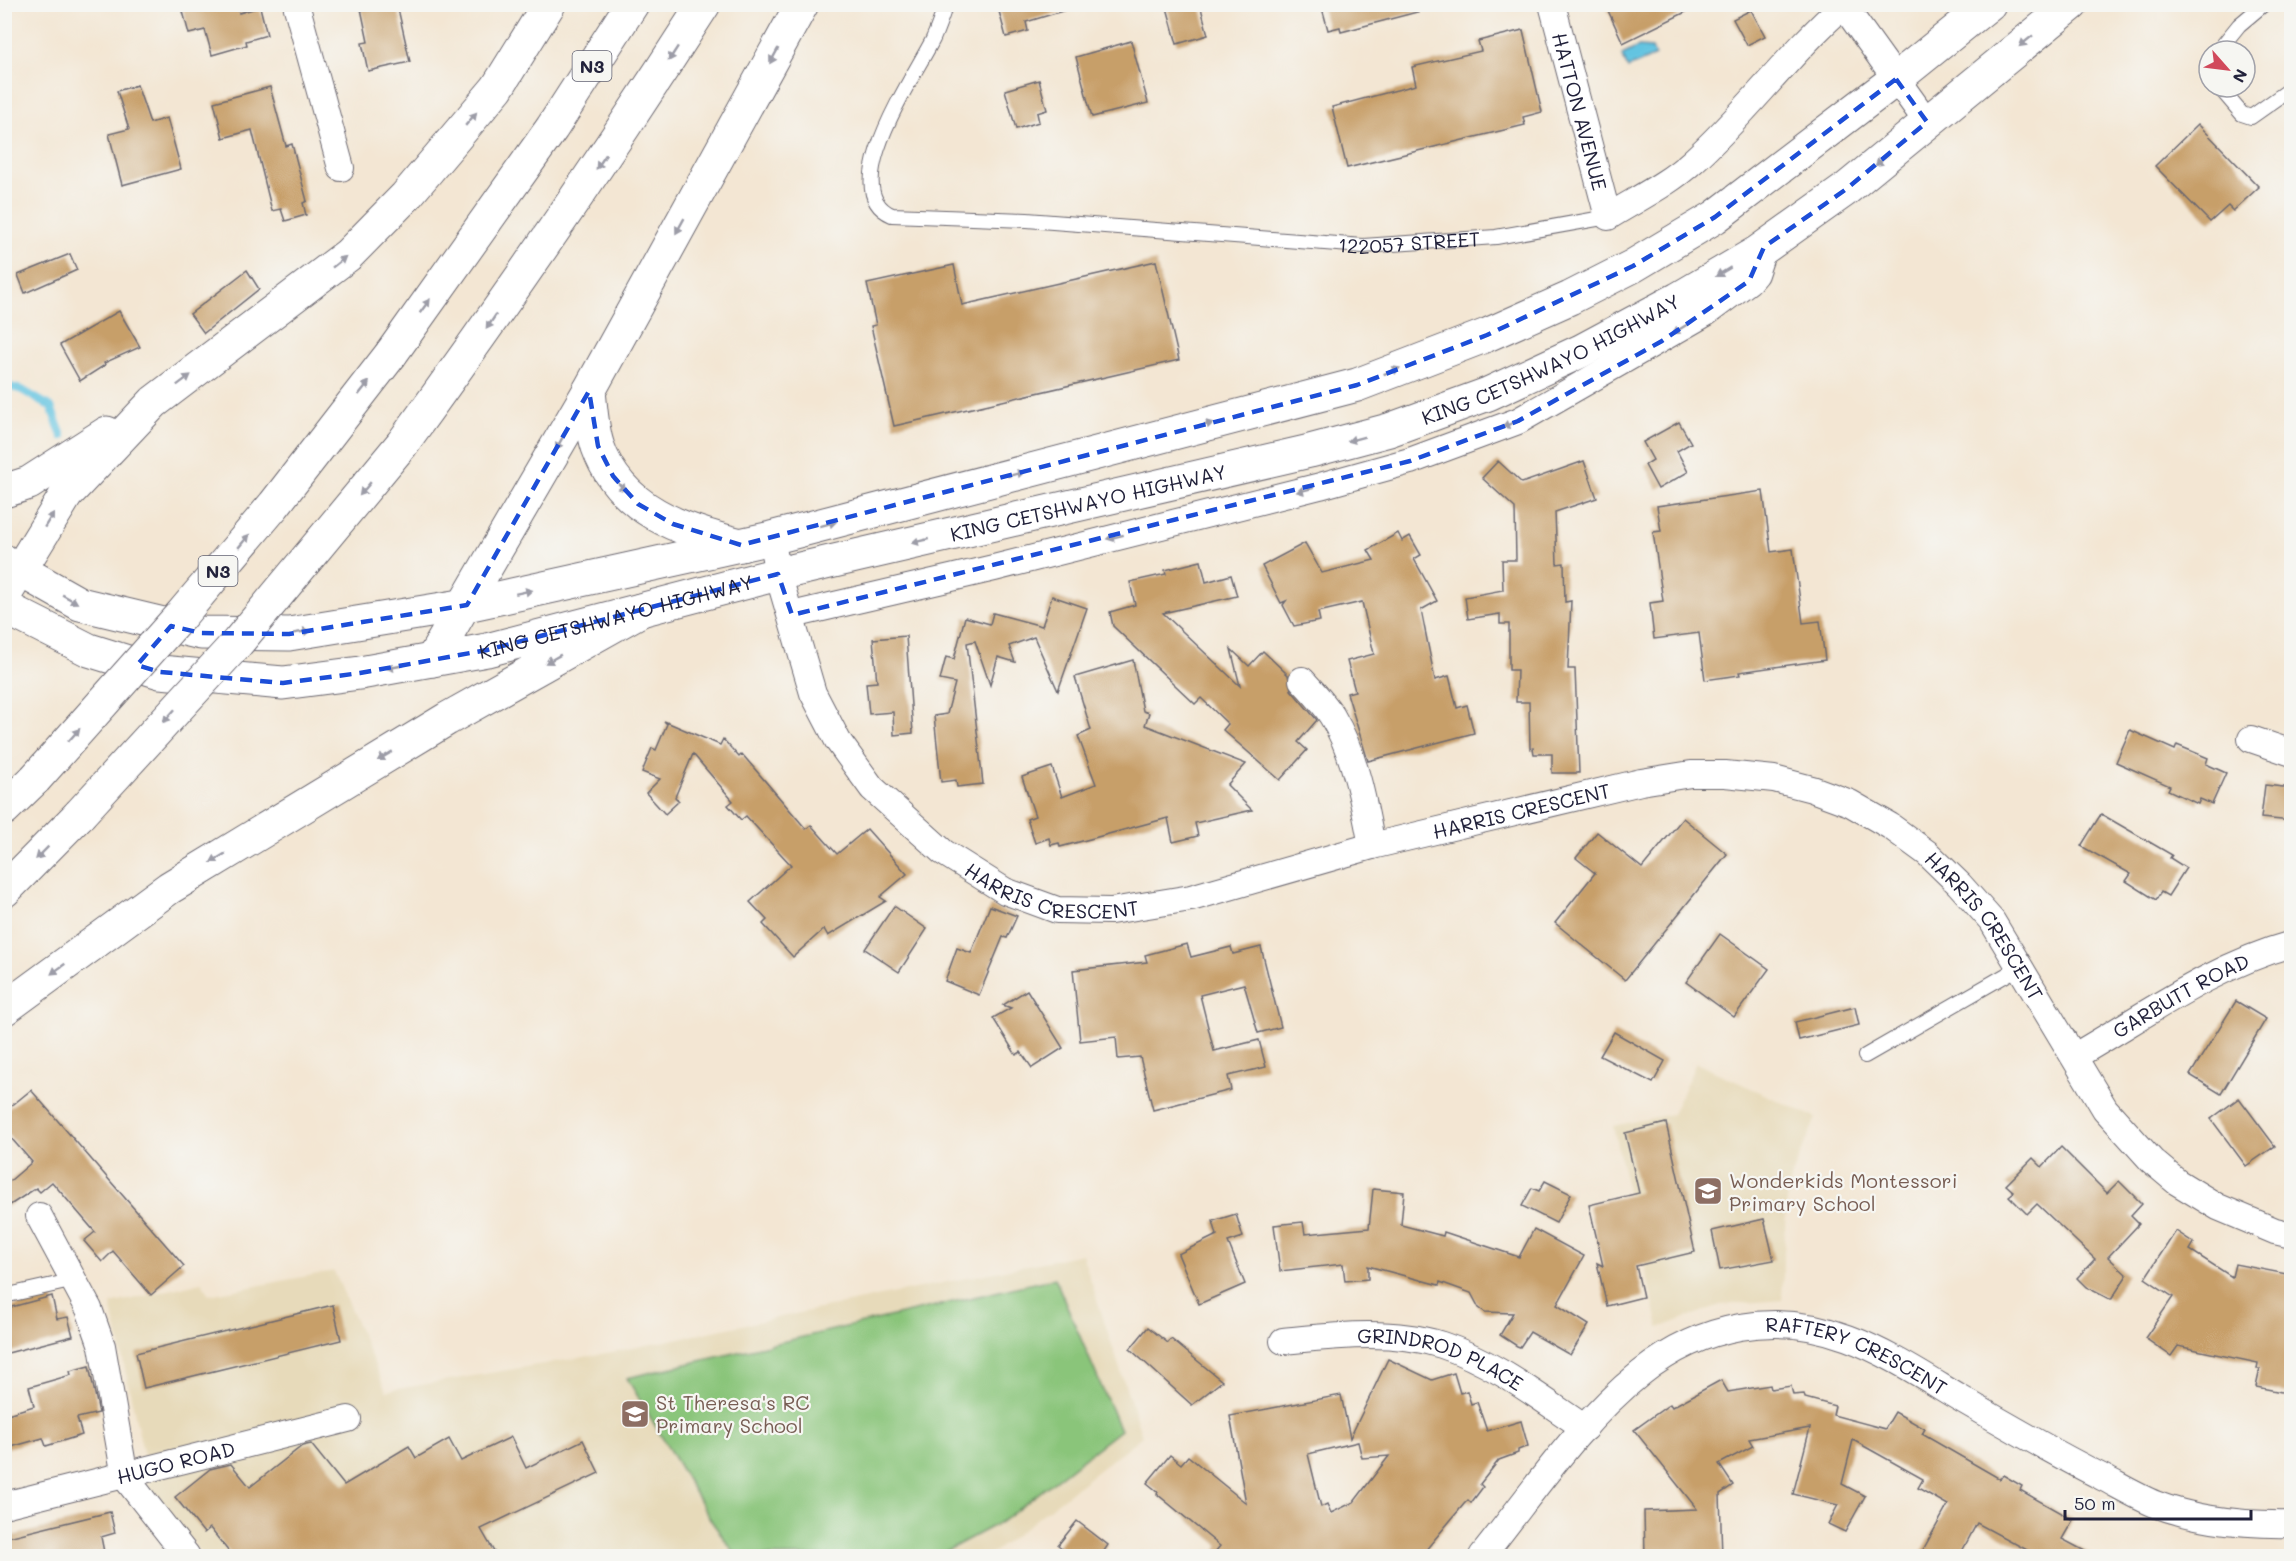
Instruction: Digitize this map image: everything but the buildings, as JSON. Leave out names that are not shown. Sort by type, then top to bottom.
[{"type":"main road","points":[[4,491],[29,483],[154,402],[348,255],[406,196],[497,88],[549,4]]},
{"type":"main road","name":"N3","points":[[4,809],[35,779],[182,614],[267,514],[391,354],[552,128],[632,4]]},
{"type":"main road","points":[[4,891],[80,814],[238,642],[402,444],[508,297],[634,113],[704,4]]},
{"type":"main road","points":[[432,660],[467,605],[589,391],[802,4]]},
{"type":"main road","name":"KING CETSHWAYO HIGHWAY","points":[[9,576],[80,604],[201,633],[289,634],[467,605],[756,542],[1357,385],[1487,335],[1633,266],[1715,217],[1896,80],[1989,4]]},
{"type":"main road","name":"KING CETSHWAYO HIGHWAY","points":[[4,607],[89,650],[160,672],[283,683],[360,673],[487,650],[778,574],[1310,451],[1389,430],[1488,394],[1581,351],[1678,299],[1764,247],[1845,190],[2072,4]]},
{"type":"main road","points":[[589,391],[598,446],[613,476],[638,504],[673,524],[756,542]]},
{"type":"main road","points":[[9,576],[66,495],[154,402]]},
{"type":"main road","points":[[4,1009],[169,888],[447,719],[641,610]]},
{"type":"street","points":[[296,4],[340,168]]},
{"type":"street","name":"HATTON AVENUE","points":[[1552,4],[1608,217]]},
{"type":"street","points":[[1844,5],[1927,122]]},
{"type":"street","name":"122057 STREET","points":[[1608,217],[1690,164],[1747,110],[1800,48],[1844,5]]},
{"type":"street","points":[[792,615],[994,568],[1320,486],[1410,461],[1518,421],[1706,313],[1749,281],[1755,274],[1764,247]]},
{"type":"street","name":"HARRIS CRESCENT","points":[[756,542],[778,574],[792,615],[813,693],[838,741],[873,788],[943,852],[1005,891],[1057,910],[1111,911],[1191,898],[1372,846],[1641,782],[1691,774],[1774,779],[1850,803],[1890,826],[1927,853],[1992,921],[2105,1109],[2152,1161],[2177,1182],[2218,1207],[2292,1235]]},
{"type":"street","points":[[1302,680],[1332,717],[1342,737],[1364,804],[1372,846]]},
{"type":"street","points":[[2251,739],[2292,753]]},
{"type":"street","name":"GARBUTT ROAD","points":[[2075,1056],[2174,996],[2236,963],[2292,944]]},
{"type":"street","points":[[39,1216],[75,1280],[89,1309],[102,1346],[125,1477],[187,1557]]},
{"type":"street","name":"RAFTERY CRESCENT","points":[[1482,1557],[1607,1402],[1643,1371],[1691,1341],[1715,1331],[1742,1325],[1790,1325],[1819,1329],[1849,1338],[1915,1372],[2089,1471],[2154,1504],[2219,1522],[2292,1524]]},
{"type":"street","name":"GRINDROD PLACE","points":[[1282,1341],[1372,1335],[1411,1338],[1443,1345],[1526,1387],[1585,1428]]},
{"type":"street","name":"HUGO ROAD","points":[[4,1505],[125,1477],[348,1419]]},
{"type":"lane","name":"122057 STREET","points":[[946,4],[933,38],[889,120],[878,148],[871,185],[873,198],[877,206],[892,215],[1027,220],[1363,246],[1496,237],[1608,217]]},
{"type":"lane","points":[[2228,39],[2239,25],[2264,4]]},
{"type":"lane","points":[[2229,99],[2242,114],[2252,117],[2292,88]]},
{"type":"lane","points":[[1865,1056],[2020,967]]},
{"type":"lane","points":[[4,1296],[75,1280]]},
{"type":"highlighted area","points":[[1896,79],[1927,122],[1845,190],[1764,247],[1749,281],[1662,341],[1518,421],[1410,461],[792,615],[778,574],[487,650],[360,673],[283,683],[160,672],[137,665],[171,626],[201,633],[289,634],[467,605],[589,391],[598,446],[613,476],[638,504],[673,524],[741,545],[1357,385],[1487,335],[1633,266],[1715,217]]},
{"type":"shaded area","name":"Wonderkids Montessori Primary School","points":[[1696,1063],[1816,1118],[1792,1175],[1786,1206],[1782,1300],[1720,1305],[1659,1328],[1613,1126],[1672,1114]]},
{"type":"shaded area","name":"St Theresa's RC Primary School","points":[[1082,1254],[1142,1436],[989,1556],[203,1556],[151,1489],[111,1304],[202,1282],[209,1295],[334,1271],[386,1391],[613,1352]]},
{"type":"green space","points":[[1055,1278],[1120,1430],[1004,1520],[937,1556],[737,1556],[712,1522],[627,1378]]},
{"type":"water","points":[[1638,47],[1652,48],[1655,56],[1628,68],[1622,55]]},
{"type":"waterway","points":[[4,385],[22,390],[51,407],[62,436]]},
{"type":"place","name":"Wonderkids Montessori Primary School","points":[[1708,1191]]},
{"type":"place","name":"St Theresa's RC Primary School","points":[[635,1414]]}]
